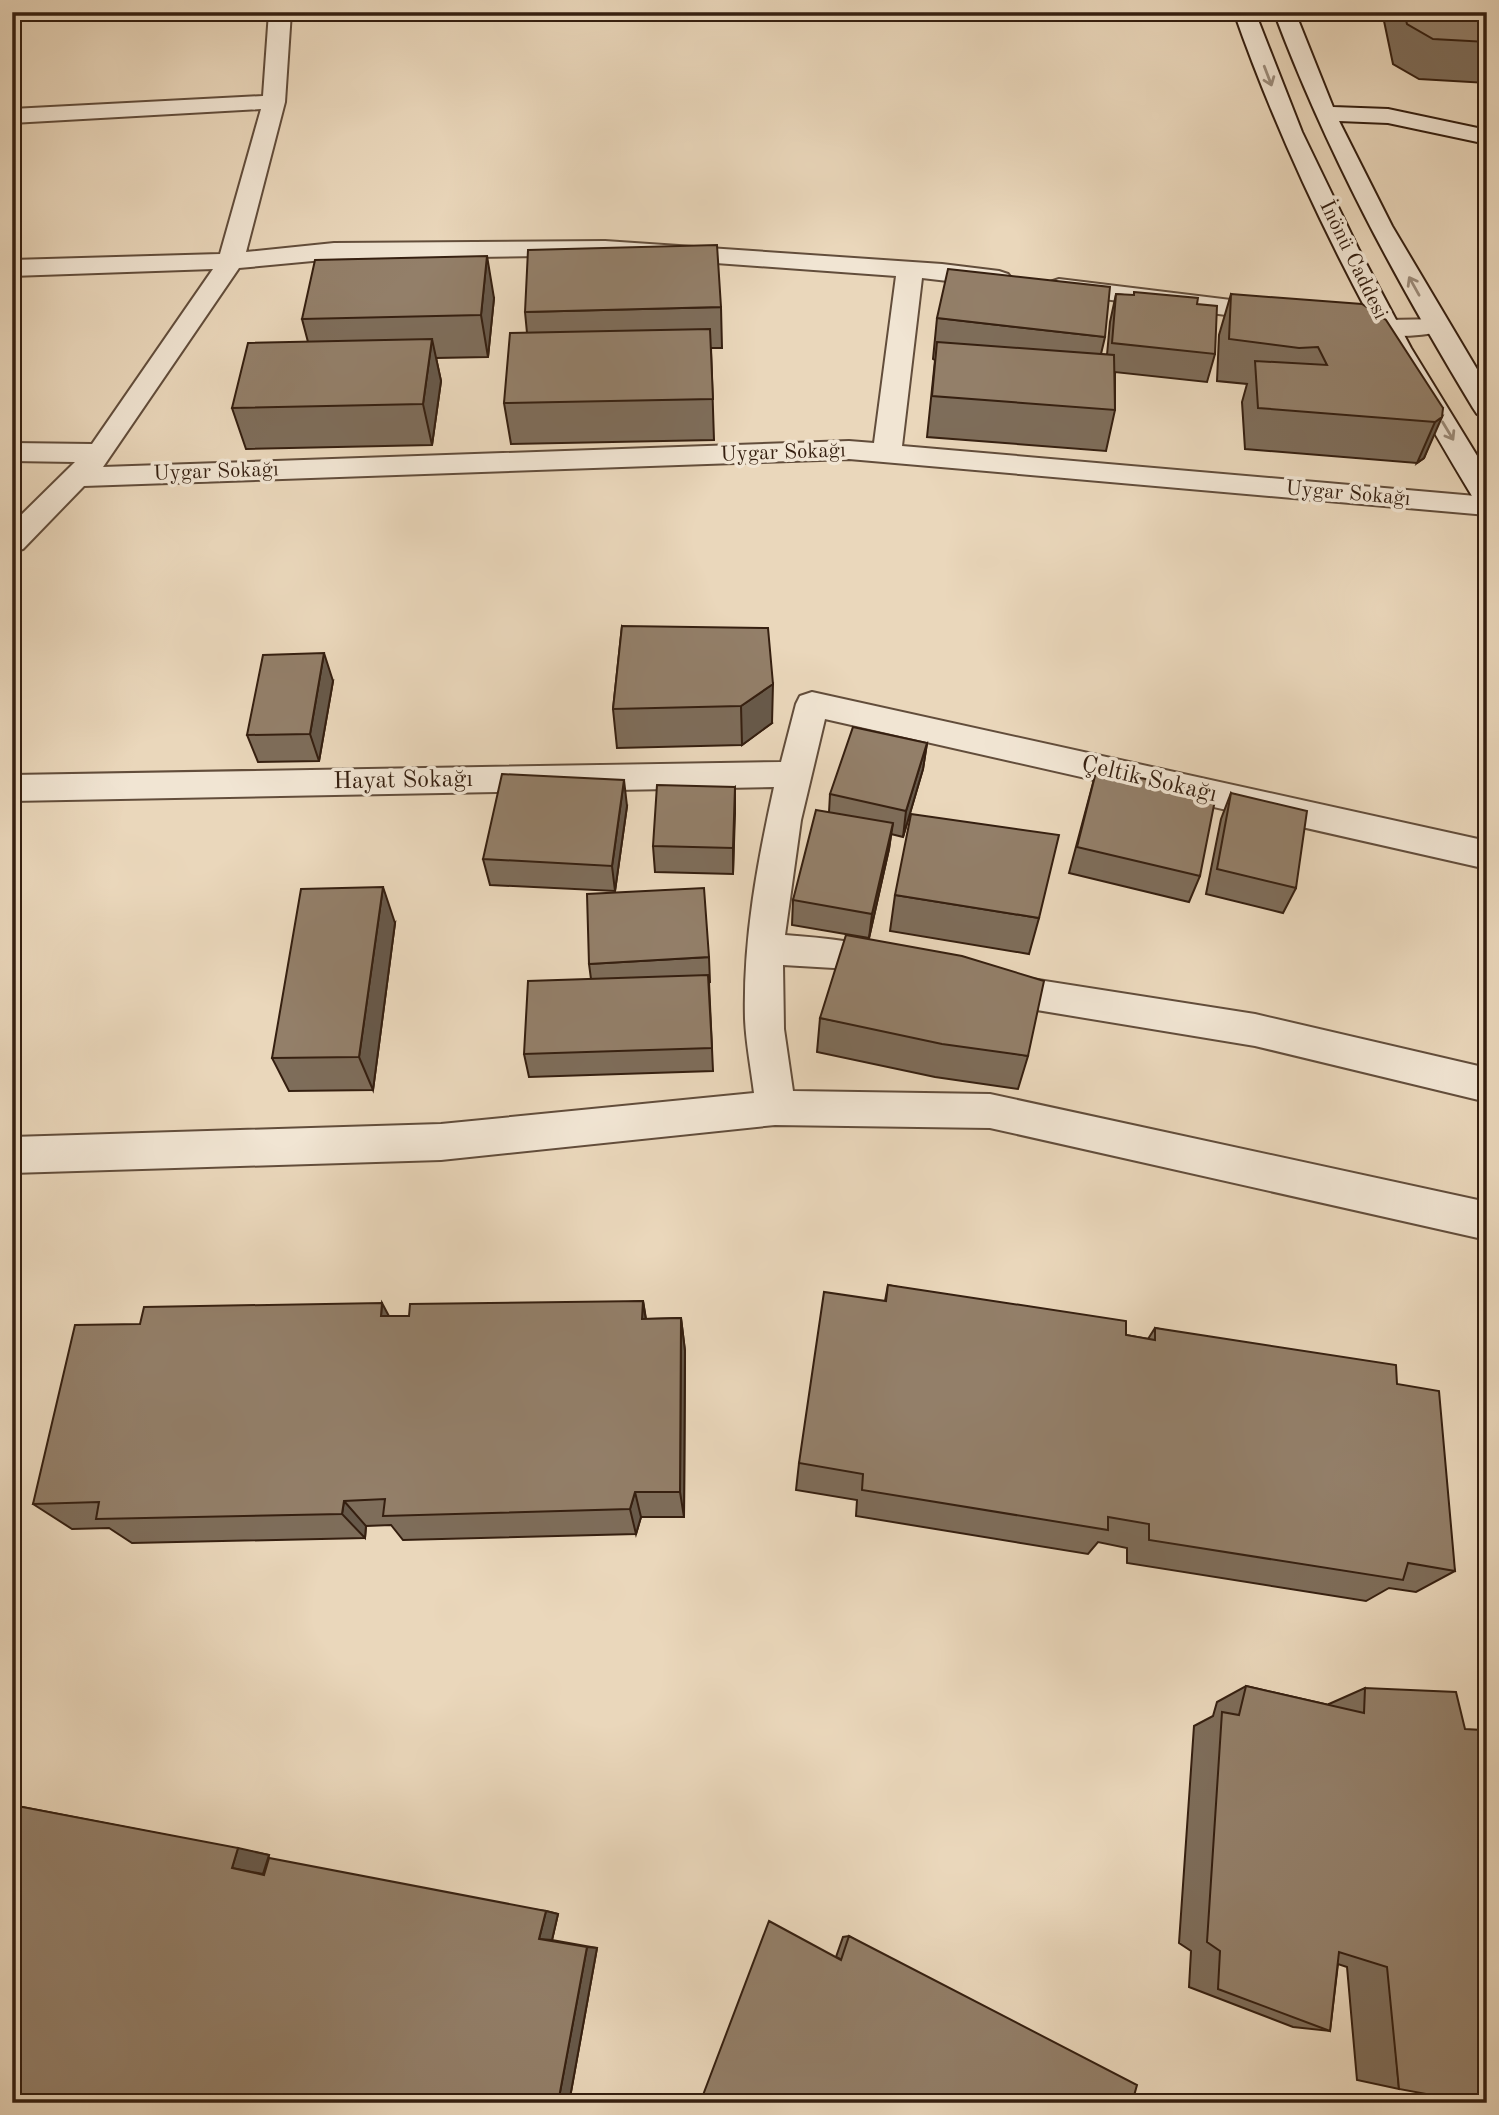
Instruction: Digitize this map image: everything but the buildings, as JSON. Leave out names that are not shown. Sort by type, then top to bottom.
[{"type":"street","points":[[12,542],[100,453],[231,261],[274,102],[280,12]]},
{"type":"street","points":[[1247,20],[1287,20],[1324,113],[1361,188],[1436,325],[1487,408]]},
{"type":"street","name":"İnönü Caddesi","points":[[1247,20],[1282,112],[1386,328],[1487,496]]},
{"type":"street","points":[[17,122],[274,102]]},
{"type":"street","points":[[1324,113],[1388,116],[1487,137]]},
{"type":"street","points":[[1318,188],[1361,188]]},
{"type":"street","points":[[12,268],[231,261],[334,251],[605,248],[910,270],[1386,328],[1436,325]]},
{"type":"street","points":[[887,453],[910,270]]},
{"type":"street","name":"Uygar Sokağı","points":[[77,477],[849,450],[1487,506]]},
{"type":"street","points":[[12,452],[100,453]]},
{"type":"street","name":"Çeltik Sokağı","points":[[793,774],[812,704],[1487,855]]},
{"type":"street","points":[[775,1108],[764,1021],[764,949],[771,889],[793,774]]},
{"type":"street","name":"Hayat Sokağı","points":[[12,788],[793,774]]},
{"type":"street","points":[[764,949],[834,953],[1027,995],[1255,1030],[1487,1085]]},
{"type":"street","points":[[12,1155],[441,1142],[775,1108],[990,1111],[1487,1221]]}]
